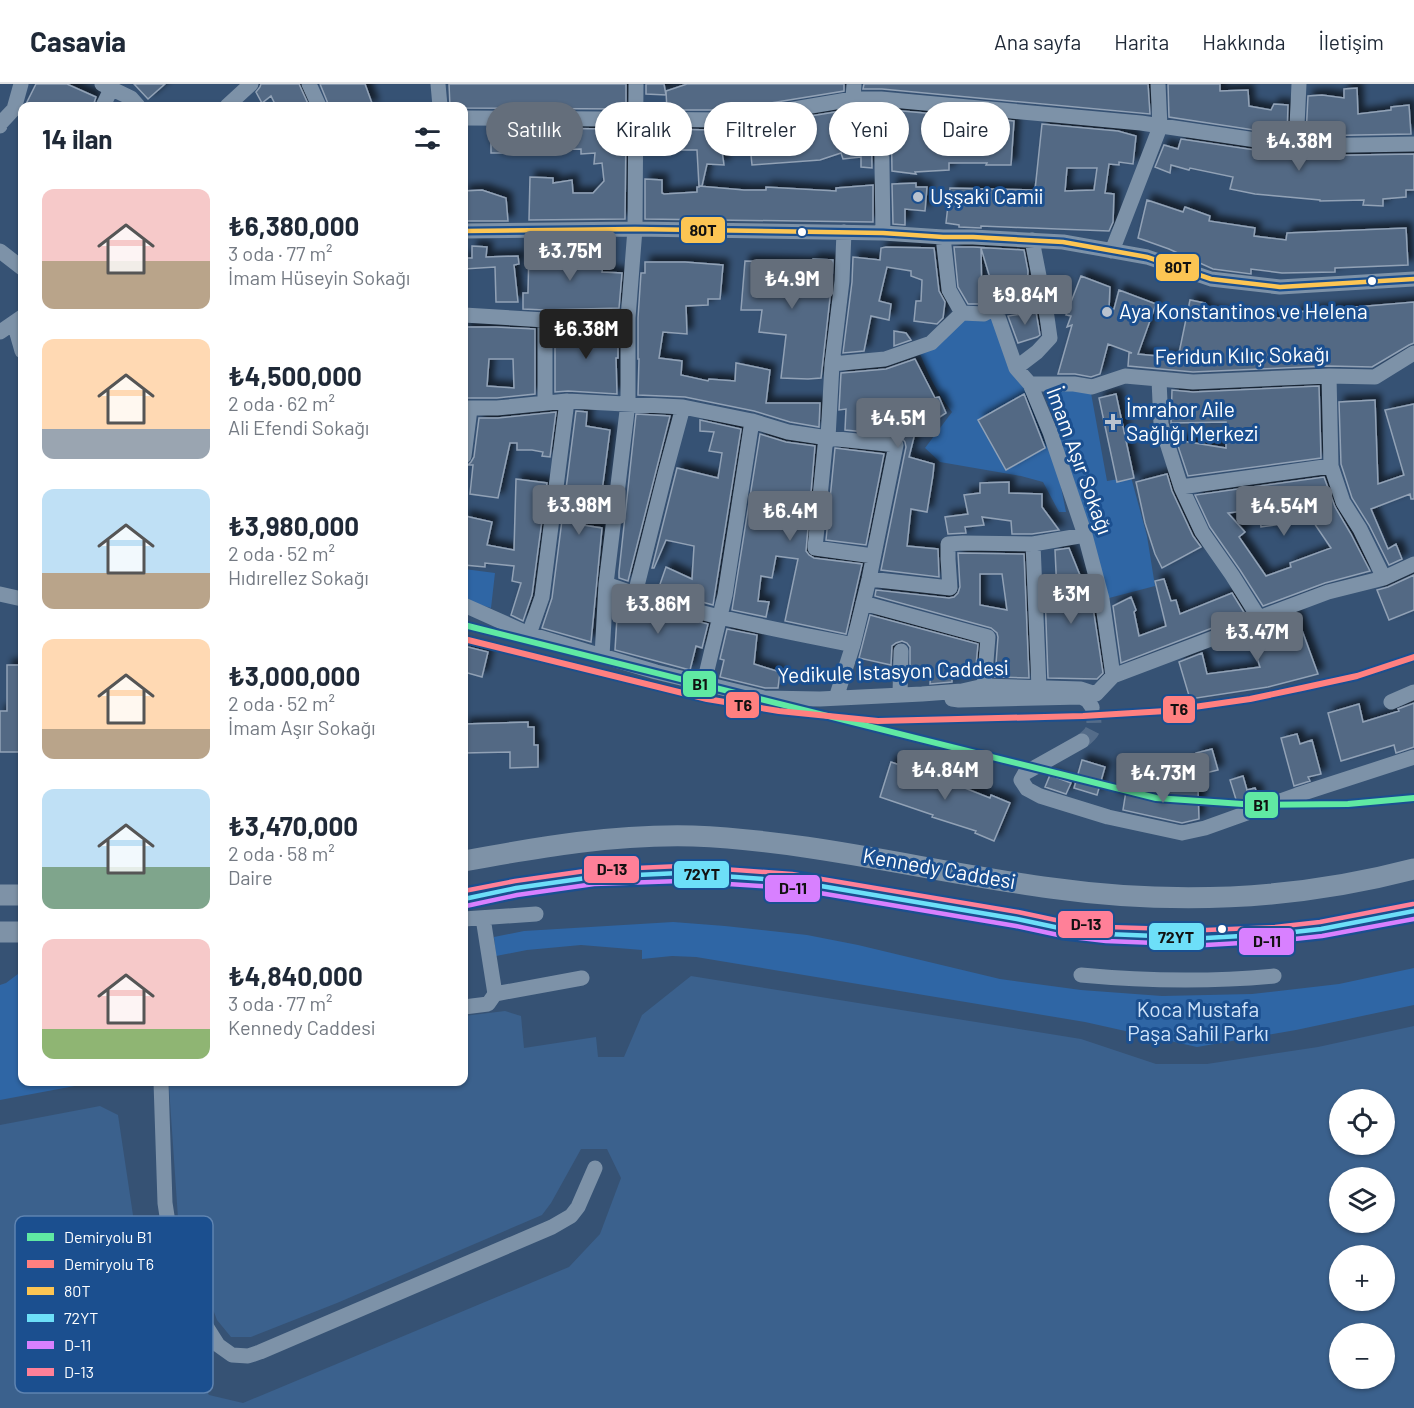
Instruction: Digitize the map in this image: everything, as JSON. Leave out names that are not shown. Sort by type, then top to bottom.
[{"type":"highway","name":"Kennedy Caddesi","points":[[468,860],[598,839],[692,836],[810,847],[1049,888],[1127,896],[1215,898],[1287,893],[1360,882],[1414,869]]},
{"type":"highway","name":"Kennedy Caddesi","points":[[468,898],[516,888],[593,877],[680,873],[790,881],[1106,934],[1206,938],[1321,929],[1414,911]]},
{"type":"highway","points":[[0,895],[18,895]]},
{"type":"highway","points":[[0,932],[18,932]]},
{"type":"street","points":[[0,126],[14,109],[21,84]]},
{"type":"street","points":[[231,102],[251,84]]},
{"type":"street","points":[[309,84],[317,102]]},
{"type":"street","points":[[438,84],[440,102]]},
{"type":"street","points":[[636,84],[636,102]]},
{"type":"street","points":[[1112,251],[1160,127],[1158,84]]},
{"type":"street","points":[[1296,146],[1299,84]]},
{"type":"street","points":[[104,102],[108,86],[134,102]]},
{"type":"street","points":[[692,120],[728,120],[853,92],[881,99],[1129,122],[1296,146],[1414,144]]},
{"type":"street","points":[[881,99],[883,233]]},
{"type":"street","points":[[468,118],[595,119]]},
{"type":"street","points":[[602,657],[606,584],[628,403],[628,318],[635,229],[636,156]]},
{"type":"street","points":[[468,231],[635,229],[844,232],[974,237],[1063,242],[1147,257],[1210,279],[1280,287],[1414,279]]},
{"type":"street","points":[[844,232],[842,281],[832,364],[828,438],[825,446],[815,548],[873,556]]},
{"type":"street","points":[[943,237],[949,290],[962,313]]},
{"type":"street","points":[[1016,368],[1037,352],[1050,338],[1032,240]]},
{"type":"street","points":[[0,251],[18,265]]},
{"type":"street","points":[[832,364],[885,359],[931,343],[962,313],[984,314],[995,308],[1043,301]]},
{"type":"street","name":"İmam Aşır Sokağı","points":[[995,308],[1016,368],[1030,384],[1050,432],[1086,535],[1102,599],[1113,676]]},
{"type":"street","points":[[468,315],[545,320],[628,318]]},
{"type":"street","points":[[0,332],[18,320]]},
{"type":"street","points":[[545,320],[545,403]]},
{"type":"street","name":"Feridun Kılıç Sokağı","points":[[1030,384],[1074,384],[1092,387],[1125,376],[1193,382],[1375,376],[1414,353]]},
{"type":"street","points":[[1329,376],[1331,466],[1343,502],[1384,578]]},
{"type":"street","points":[[1158,380],[1161,424],[1181,487],[1202,532],[1259,618]]},
{"type":"street","points":[[529,633],[542,597],[567,402]]},
{"type":"street","points":[[468,408],[567,402],[683,407],[752,421],[788,432],[896,445],[869,579],[853,645],[836,698]]},
{"type":"street","points":[[635,594],[683,407]]},
{"type":"street","points":[[704,683],[725,595],[752,421]]},
{"type":"street","points":[[1181,487],[1331,466]]},
{"type":"street","points":[[869,579],[950,588],[948,544],[1033,544],[1086,535]]},
{"type":"street","points":[[1033,544],[1039,688]]},
{"type":"street","points":[[1113,676],[1328,592],[1384,578],[1414,564]]},
{"type":"street","points":[[606,584],[720,617],[853,645]]},
{"type":"street","points":[[0,594],[18,598]]},
{"type":"street","points":[[863,603],[988,637],[984,686]]},
{"type":"street","name":"Yedikule İstasyon Caddesi","points":[[468,607],[529,633],[602,657],[764,698],[836,698],[922,694],[962,691],[984,686],[1081,689],[1096,694],[1113,676]]},
{"type":"street","points":[[900,695],[901,651]]},
{"type":"street","points":[[1391,702],[1414,692]]},
{"type":"street","points":[[922,694],[959,700],[1081,697],[1087,700],[1092,707]]},
{"type":"street","points":[[1082,741],[1025,774],[1021,780],[1027,789],[1040,796],[1108,817],[1182,833],[1205,828],[1414,757]]},
{"type":"street","points":[[468,919],[536,914]]},
{"type":"street","points":[[468,1006],[488,1004],[495,994],[483,918]]},
{"type":"street","points":[[1081,975],[1172,980],[1274,976]]},
{"type":"street","points":[[495,994],[582,978]]},
{"type":"street","points":[[161,1086],[167,1216]]},
{"type":"street","points":[[213,1337],[218,1345],[232,1355],[248,1356],[552,1227],[571,1216],[578,1207],[596,1168]]},
{"type":"green space","points":[[998,317],[1052,442],[1066,512],[1059,512],[1043,482],[940,462],[925,448],[952,412],[934,384],[920,354],[956,320]]},
{"type":"green space","points":[[1089,382],[1107,481],[1131,477],[1147,536],[1155,586],[1109,598],[1044,387]]},
{"type":"green space","points":[[468,570],[495,573],[491,608],[468,601]]},
{"type":"green space","name":"Koca Mustafa Paşa Sahil Parkı","points":[[673,922],[807,935],[1000,979],[1081,990],[1162,996],[1252,994],[1339,984],[1414,968],[1414,1005],[1296,1030],[1197,1047],[1085,1022],[696,957],[672,956],[642,959],[642,950],[581,945],[527,950],[496,956],[494,937],[524,931]]},
{"type":"green space","points":[[18,974],[18,1086],[75,1086],[0,1100],[0,985]]},
{"type":"shaded area","points":[[691,976],[1081,1039],[1156,1064],[1207,1064],[1318,1047],[1414,1026],[1414,1408],[0,1408],[0,1125],[100,1106],[118,1115],[133,1216],[15,1216],[15,1393],[208,1393],[243,1403],[569,1267],[600,1234],[621,1178],[607,1149],[581,1149],[542,1215],[337,1303],[251,1337],[231,1337],[217,1320],[213,1310],[213,1216],[178,1216],[169,1086],[468,1086],[468,1016],[505,1011],[521,1016],[524,1048],[596,1037],[598,1057],[624,1057],[642,1015]]},
{"type":"building","points":[[36,84],[67,84],[96,97],[94,102],[27,102]]},
{"type":"building","points":[[134,84],[165,84],[148,99]]},
{"type":"building","points":[[261,84],[299,84],[307,102],[274,102],[271,96],[261,102],[256,92]]},
{"type":"building","points":[[320,84],[365,84],[372,102],[327,102]]},
{"type":"building","points":[[449,84],[626,84],[626,102],[595,102],[595,109],[583,109],[583,102],[486,102],[486,108],[468,108],[468,102],[450,102]]},
{"type":"building","points":[[646,84],[664,84],[666,95],[646,94]]},
{"type":"building","points":[[687,84],[844,84],[844,91],[776,102],[704,102],[704,110],[692,110],[692,102],[667,102],[666,91]]},
{"type":"building","points":[[864,84],[1148,84],[1150,114],[863,89]]},
{"type":"building","points":[[1168,84],[1220,84],[1220,91],[1248,90],[1249,106],[1271,110],[1274,104],[1288,105],[1287,135],[1169,117]]},
{"type":"building","points":[[1357,88],[1358,114],[1409,105],[1411,134],[1306,136],[1308,96],[1344,98],[1344,89]]},
{"type":"building","points":[[909,112],[921,113],[921,156],[1010,156],[1010,121],[1014,121],[1011,165],[949,163],[949,170],[915,172],[916,174],[892,171],[892,156],[909,156]]},
{"type":"building","points":[[829,113],[829,156],[832,156],[820,160],[752,165],[751,156],[817,156],[817,115]]},
{"type":"building","points":[[1042,124],[1118,131],[1136,136],[1133,164],[1119,162],[1119,165],[1109,164],[1105,193],[1114,194],[1113,222],[1109,231],[959,227],[959,225],[946,223],[950,188],[1035,190]],"holes":[[[1067,168],[1097,168],[1094,190],[1065,191]]]},
{"type":"building","points":[[583,129],[595,129],[595,153],[583,154]]},
{"type":"building","points":[[692,130],[704,130],[704,156],[723,156],[724,165],[707,164],[702,186],[699,186],[697,150],[692,150]]},
{"type":"building","points":[[1181,139],[1295,156],[1414,154],[1414,190],[1406,190],[1406,197],[1383,199],[1383,206],[1363,205],[1364,200],[1320,201],[1230,189],[1233,177],[1171,165],[1170,173],[1155,167],[1164,145],[1178,149]]},
{"type":"building","points":[[595,153],[595,156],[626,156],[625,219],[529,220],[530,177],[553,178],[553,183],[572,180],[573,193],[593,193],[604,181],[602,163],[594,164]]},
{"type":"building","points":[[842,156],[872,156],[872,168],[861,167],[861,157],[843,159]]},
{"type":"building","points":[[645,179],[662,180],[662,193],[664,194],[697,192],[699,186],[744,190],[766,190],[766,187],[836,191],[836,188],[873,185],[873,222],[645,219]]},
{"type":"building","points":[[916,183],[916,187],[927,187],[925,211],[905,209],[905,225],[893,224],[892,184]]},
{"type":"building","points":[[482,190],[506,198],[508,221],[468,221],[468,191]]},
{"type":"building","points":[[1147,200],[1183,212],[1185,207],[1210,216],[1209,221],[1255,228],[1254,236],[1286,240],[1287,233],[1406,228],[1408,265],[1335,268],[1335,272],[1282,273],[1251,269],[1251,274],[1213,269],[1138,238]]},
{"type":"building","points":[[472,246],[487,247],[486,257],[518,256],[519,264],[514,265],[518,302],[496,302],[495,267],[468,269],[468,258],[472,258]]},
{"type":"building","points":[[534,247],[547,248],[547,253],[575,255],[575,252],[604,255],[602,272],[622,273],[619,308],[523,309],[523,293],[528,293],[529,249],[534,250]]},
{"type":"building","points":[[954,247],[973,247],[1024,250],[1028,271],[1027,293],[996,298],[981,248],[982,304],[968,304],[958,287]]},
{"type":"building","points":[[881,248],[934,248],[939,291],[945,302],[943,318],[937,324],[914,321],[916,301],[921,301],[922,280],[911,276],[911,271],[887,267],[879,301],[891,304],[889,320],[871,316],[864,351],[843,353],[853,257],[880,260]]},
{"type":"building","points":[[813,259],[833,260],[821,378],[781,378],[786,335],[759,332],[762,310],[741,310],[745,261],[812,263]]},
{"type":"building","points":[[645,262],[723,265],[720,299],[708,299],[708,305],[686,306],[687,334],[663,332],[659,358],[682,361],[681,375],[708,381],[709,379],[735,381],[736,363],[770,370],[766,403],[820,403],[819,427],[685,397],[638,395],[638,318],[641,273],[645,273]]},
{"type":"building","points":[[1081,276],[1110,287],[1109,309],[1114,309],[1119,290],[1156,304],[1138,354],[1178,358],[1190,300],[1205,303],[1203,309],[1215,312],[1278,318],[1297,318],[1297,312],[1414,302],[1414,343],[1372,367],[1329,366],[1193,372],[1128,366],[1129,353],[1132,353],[1108,344],[1100,374],[1091,377],[1058,374],[1072,325],[1067,327],[1071,316],[1066,315]]},
{"type":"building","points":[[1036,312],[1040,335],[1018,343],[1008,316]]},
{"type":"building","points":[[468,327],[535,329],[535,394],[468,398]],"holes":[[[489,359],[513,359],[514,388],[487,386]]]},
{"type":"building","points":[[618,328],[617,394],[555,392],[555,330]]},
{"type":"building","points":[[894,331],[906,333],[911,340],[894,346]]},
{"type":"building","points":[[915,359],[935,398],[939,397],[946,413],[915,433],[909,457],[934,464],[927,512],[911,509],[907,546],[938,549],[939,577],[881,570],[906,447],[905,442],[897,435],[845,430],[846,409],[839,410],[841,373],[886,369]]},
{"type":"building","points":[[1319,386],[1321,458],[1188,476],[1176,440],[1226,448],[1226,422],[1171,423],[1172,390],[1193,392]]},
{"type":"building","points":[[1024,394],[1045,448],[1006,470],[978,420]]},
{"type":"building","name":"İmrahor Aile Sağlığı Merkezi","points":[[1116,394],[1134,478],[1117,482],[1099,398]]},
{"type":"building","points":[[1375,400],[1378,484],[1404,475],[1385,410],[1414,404],[1414,499],[1411,499],[1410,494],[1371,509],[1388,549],[1396,544],[1402,559],[1389,565],[1369,525],[1352,498],[1341,464],[1339,402]]},
{"type":"building","points":[[576,411],[587,412],[586,426],[610,430],[601,499],[584,496],[583,525],[602,528],[591,642],[542,628],[552,598]]},
{"type":"building","points":[[556,412],[550,457],[542,456],[543,452],[517,450],[517,443],[510,443],[498,498],[470,494],[473,465],[468,465],[474,457],[479,418]]},
{"type":"building","points":[[636,414],[670,416],[628,581],[619,578],[619,572]]},
{"type":"building","points":[[700,420],[741,429],[713,605],[658,590],[666,567],[692,579],[694,546],[666,540],[652,568],[677,468],[718,478],[722,453],[709,451],[714,432],[700,431]]},
{"type":"building","points":[[760,434],[786,442],[815,446],[806,551],[814,558],[862,564],[846,634],[785,621],[798,559],[776,556],[772,578],[761,576],[758,601],[769,602],[766,617],[732,610]]},
{"type":"building","points":[[835,448],[884,454],[866,545],[826,540]]},
{"type":"building","points":[[1167,474],[1172,491],[1193,536],[1201,547],[1162,568],[1145,523],[1136,482]]},
{"type":"building","points":[[1324,477],[1335,507],[1370,571],[1325,583],[1263,606],[1210,527],[1195,495]],"holes":[[[1259,509],[1261,527],[1312,520],[1331,548],[1290,563],[1291,567],[1266,576],[1239,537],[1245,532],[1228,513]]]},
{"type":"building","points":[[516,479],[547,483],[532,595],[523,621],[511,615],[521,583],[512,581],[514,566],[485,563],[485,567],[468,565],[468,517],[492,522],[487,545],[514,550]]},
{"type":"building","points":[[1009,482],[1009,493],[1042,494],[1042,507],[1059,530],[1012,534],[1011,521],[982,517],[984,525],[965,527],[966,533],[948,534],[945,517],[968,514],[964,495],[980,493],[980,483]]},
{"type":"building","points":[[1069,548],[1084,585],[1088,584],[1092,601],[1103,673],[1097,679],[1048,678],[1045,593],[1057,593],[1055,550]]},
{"type":"building","points":[[958,553],[1024,554],[1029,678],[995,677],[998,637],[991,628],[875,596],[876,590],[949,598],[958,593],[960,587]],"holes":[[[980,574],[1002,574],[1007,610],[980,605]]]},
{"type":"building","points":[[1414,575],[1414,610],[1389,620],[1377,590]]},
{"type":"building","points":[[1164,579],[1171,601],[1176,600],[1180,614],[1232,593],[1245,614],[1121,663],[1113,606],[1131,597],[1136,610],[1134,612],[1139,636],[1166,626],[1155,581]]},
{"type":"building","points":[[620,599],[708,624],[702,648],[696,646],[690,670],[615,650]]},
{"type":"building","points":[[1296,614],[1318,674],[1268,687],[1190,699],[1179,662],[1202,653],[1207,674],[1260,667],[1249,633]]},
{"type":"building","points":[[870,615],[978,644],[975,676],[952,676],[952,682],[930,684],[931,670],[910,667],[910,647],[902,641],[892,646],[891,665],[859,658]]},
{"type":"building","points":[[727,629],[757,635],[754,664],[780,672],[778,688],[765,688],[720,677],[724,660],[720,659]]},
{"type":"building","points":[[468,647],[488,652],[482,677],[468,673]]},
{"type":"building","points":[[7,665],[18,665],[18,752],[0,752],[0,711],[7,711]]},
{"type":"building","points":[[1414,703],[1414,747],[1396,753],[1394,745],[1341,761],[1328,713],[1359,704],[1363,722],[1399,711],[1398,709]]},
{"type":"building","points":[[528,722],[528,727],[534,727],[534,745],[538,745],[538,767],[510,768],[510,752],[468,753],[468,724]]},
{"type":"building","points":[[1297,734],[1300,744],[1312,740],[1321,774],[1308,777],[1310,781],[1294,786],[1281,738]]},
{"type":"building","points":[[1212,749],[1218,770],[1193,776],[1189,762],[1198,760],[1196,753]]},
{"type":"building","points":[[1082,760],[1105,767],[1097,795],[1074,788]]},
{"type":"building","points":[[891,762],[1010,803],[994,841],[975,833],[976,831],[880,797]]},
{"type":"building","points":[[1050,775],[1071,783],[1066,794],[1045,787]]},
{"type":"building","points":[[1243,776],[1247,790],[1255,788],[1259,798],[1238,806],[1230,780]]},
{"type":"building","points":[[1127,785],[1172,791],[1198,790],[1199,819],[1182,823],[1123,810]]},
{"type":"tunnel","points":[[1082,741],[1093,730],[1092,707]]},
{"type":"rail line","name":"B1","points":[[468,626],[1156,798],[1257,805],[1348,804],[1414,798]]},
{"type":"rail line","name":"T6","points":[[468,640],[707,699],[779,711],[878,721],[1083,716],[1166,711],[1250,699],[1302,688],[1357,676],[1414,657]]},
{"type":"transit line","name":"80T","points":[[468,231],[635,229],[883,233],[973,237],[1063,242],[1147,257],[1211,279],[1280,287],[1414,279]]},
{"type":"transit line","name":"D-13","points":[[468,890],[592,870],[681,866],[792,874],[1065,922],[1107,927],[1206,930],[1275,927],[1320,922],[1413,904]]},
{"type":"transit line","name":"72YT","points":[[468,898],[516,888],[593,877],[680,873],[791,881],[1064,929],[1106,934],[1206,938],[1321,929],[1414,911]]},
{"type":"transit line","name":"D-11","points":[[468,906],[517,895],[594,884],[680,881],[790,888],[1063,936],[1106,941],[1206,945],[1322,936],[1414,919]]},
{"type":"place","name":"Uşşaki Camii","points":[[918,197]]},
{"type":"place","name":"Aya Konstantinos ve Helena","points":[[1107,312]]},
{"type":"place","name":"İmrahor Aile Sağlığı Merkezi","points":[[1113,422]]}]
